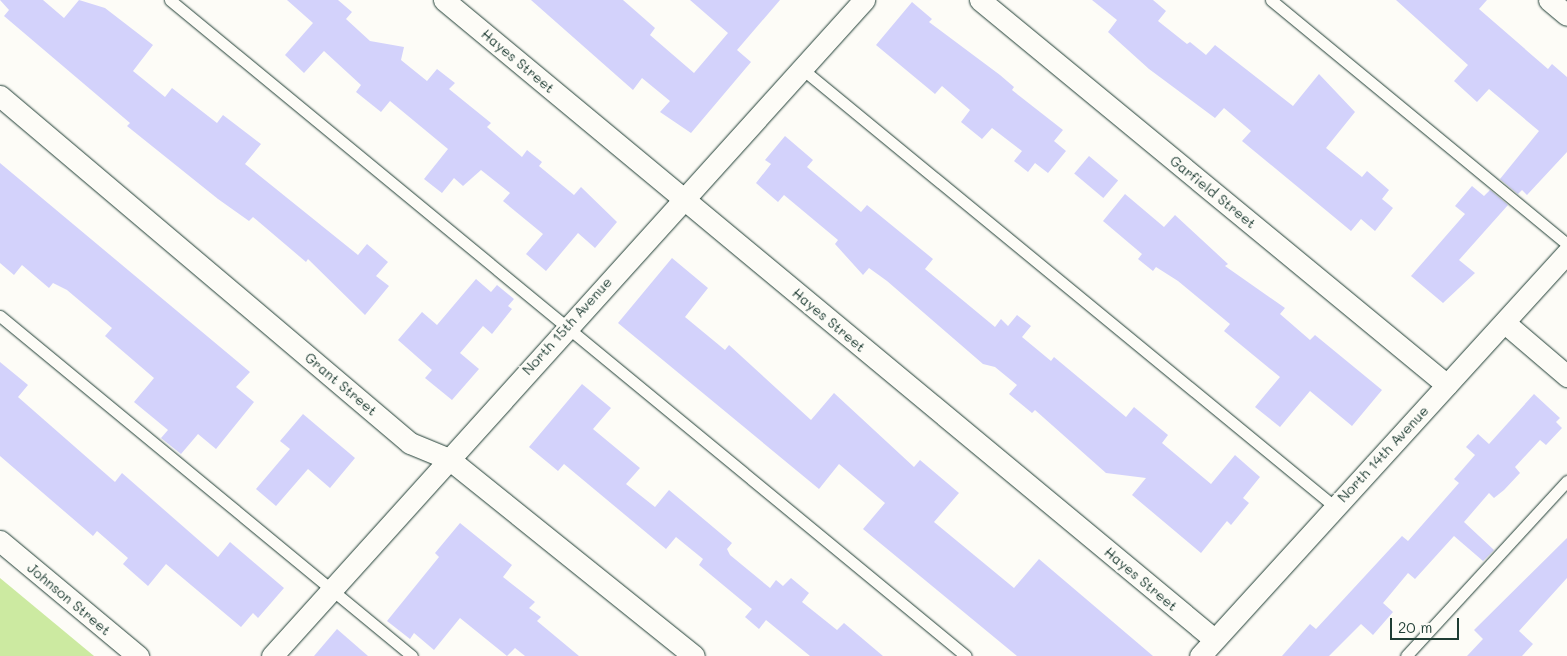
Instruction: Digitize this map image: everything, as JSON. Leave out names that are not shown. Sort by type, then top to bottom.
[{"type":"street","name":"Hayes Street","points":[[444,0],[1214,640]]},
{"type":"street","name":"North 15th Avenue","points":[[272,656],[682,198],[864,0]]},
{"type":"street","name":"Garfield Street","points":[[980,0],[1448,384]]},
{"type":"street","points":[[1549,0],[1567,15]]},
{"type":"street","name":"Grant Street","points":[[0,96],[410,442],[449,459],[694,656]]},
{"type":"street","name":"North 14th Avenue","points":[[1200,656],[1567,253]]},
{"type":"street","points":[[1505,323],[1567,376]]},
{"type":"street","name":"Johnson Street","points":[[0,541],[138,656]]},
{"type":"lane","points":[[170,0],[966,656]]},
{"type":"lane","points":[[1271,0],[1567,244]]},
{"type":"lane","points":[[801,68],[1335,507]]},
{"type":"lane","points":[[0,316],[412,656]]},
{"type":"lane","points":[[1406,656],[1567,481]]},
{"type":"green space","points":[[0,578],[94,656],[0,656]]},
{"type":"building","points":[[0,0],[43,0],[64,18],[79,0],[105,8],[153,45],[133,71],[165,97],[172,88],[217,123],[223,115],[261,144],[245,164],[358,255],[367,244],[388,262],[376,276],[389,286],[365,315],[308,259],[306,262],[253,217],[249,221],[218,199],[127,126],[130,123],[4,16],[9,10]]},
{"type":"building","points":[[287,0],[338,0],[352,12],[346,19],[370,41],[404,47],[401,60],[427,81],[437,69],[455,83],[449,89],[491,123],[487,127],[522,157],[527,150],[542,162],[539,166],[574,195],[581,187],[617,222],[595,248],[578,233],[546,271],[526,254],[543,234],[503,201],[510,193],[481,170],[463,186],[454,178],[442,193],[424,179],[448,149],[390,101],[381,112],[356,92],[361,85],[324,51],[304,73],[285,55],[313,23]]},
{"type":"building","points":[[531,0],[623,0],[655,28],[650,35],[694,73],[728,33],[690,0],[780,0],[737,50],[751,62],[691,133],[660,112],[670,101],[642,78],[633,90]]},
{"type":"building","points":[[1092,0],[1153,0],[1166,11],[1158,21],[1187,44],[1190,42],[1206,55],[1215,45],[1293,106],[1319,74],[1355,112],[1326,148],[1362,177],[1367,171],[1389,190],[1382,199],[1393,208],[1375,231],[1361,219],[1351,231],[1242,141],[1251,131],[1224,108],[1215,118],[1149,69],[1108,32],[1117,20]]},
{"type":"building","points":[[1396,0],[1487,0],[1479,9],[1548,69],[1552,64],[1567,77],[1567,152],[1527,195],[1522,190],[1518,194],[1500,179],[1539,131],[1489,89],[1477,102],[1454,81],[1468,65]]},
{"type":"building","points":[[912,2],[932,19],[929,22],[1000,75],[1014,87],[1012,90],[1063,130],[1054,141],[1066,151],[1048,173],[1035,163],[1028,172],[1014,161],[1022,151],[992,128],[982,139],[961,122],[970,110],[942,86],[935,94],[876,45]]},
{"type":"building","points":[[785,136],[813,160],[807,167],[861,212],[867,205],[933,259],[925,269],[995,327],[1001,319],[1008,326],[1017,315],[1031,326],[1022,337],[1051,361],[1054,357],[1126,417],[1134,407],[1168,435],[1162,443],[1211,484],[1235,455],[1260,477],[1243,498],[1249,503],[1231,525],[1227,521],[1201,553],[1132,495],[1146,478],[1106,473],[1035,410],[1032,413],[1009,394],[1017,385],[995,367],[983,364],[887,281],[869,268],[863,275],[835,244],[838,240],[784,195],[778,202],[756,183],[771,164],[765,160]]},
{"type":"building","points":[[1089,156],[1118,180],[1103,198],[1074,174]]},
{"type":"building","points":[[0,163],[250,372],[236,387],[254,402],[216,449],[198,434],[181,454],[161,438],[168,430],[134,402],[154,378],[105,336],[112,328],[67,290],[53,283],[49,288],[22,265],[14,275],[0,263]]},
{"type":"building","points":[[1472,186],[1484,196],[1490,190],[1508,205],[1459,260],[1475,273],[1443,303],[1411,276],[1465,214],[1455,206]]},
{"type":"building","points":[[1125,194],[1164,227],[1175,215],[1228,264],[1225,266],[1285,308],[1280,314],[1310,340],[1315,335],[1382,390],[1352,426],[1310,391],[1280,427],[1255,407],[1280,377],[1224,331],[1230,324],[1178,281],[1156,267],[1153,271],[1138,259],[1142,254],[1103,221]]},
{"type":"building","points":[[672,258],[708,288],[685,317],[725,350],[729,345],[811,420],[834,393],[914,467],[920,460],[959,493],[934,522],[1014,588],[1039,559],[1153,656],[1017,656],[863,529],[885,503],[839,464],[819,489],[618,323]]},
{"type":"building","points":[[476,279],[491,292],[497,285],[514,299],[508,306],[512,309],[492,334],[483,326],[460,353],[479,369],[452,400],[425,378],[432,370],[398,340],[422,312],[437,325]]},
{"type":"building","points":[[0,362],[28,385],[18,397],[115,482],[122,473],[218,557],[230,542],[284,588],[258,618],[253,613],[241,627],[166,564],[148,586],[123,564],[128,558],[97,531],[93,536],[0,456]]},
{"type":"building","points":[[582,384],[611,408],[593,429],[640,468],[626,484],[655,507],[669,490],[732,543],[727,549],[730,555],[770,588],[776,580],[783,586],[791,578],[809,593],[802,602],[837,630],[844,623],[883,656],[810,656],[766,620],[759,629],[745,617],[752,609],[699,565],[703,559],[676,537],[666,549],[564,464],[558,471],[529,447]]},
{"type":"building","points":[[1534,394],[1560,418],[1556,422],[1562,428],[1546,445],[1540,440],[1515,467],[1520,473],[1494,498],[1489,493],[1464,522],[1494,550],[1483,561],[1454,536],[1415,579],[1408,573],[1383,603],[1393,612],[1373,635],[1361,624],[1329,656],[1282,656],[1310,624],[1316,629],[1402,536],[1408,541],[1459,483],[1454,479],[1475,455],[1466,447],[1478,434],[1489,444]]},
{"type":"building","points":[[303,414],[355,458],[330,488],[308,469],[276,506],[256,489],[290,449],[280,441]]},
{"type":"building","points":[[460,523],[512,565],[503,577],[535,602],[529,608],[541,617],[537,621],[579,656],[525,656],[515,648],[507,656],[460,618],[434,650],[414,633],[410,639],[387,621],[439,557],[435,553]]},
{"type":"building","points":[[1567,538],[1567,578],[1519,631],[1533,644],[1522,656],[1467,656],[1483,639],[1474,630]]},
{"type":"building","points":[[337,629],[368,656],[314,656]]}]
